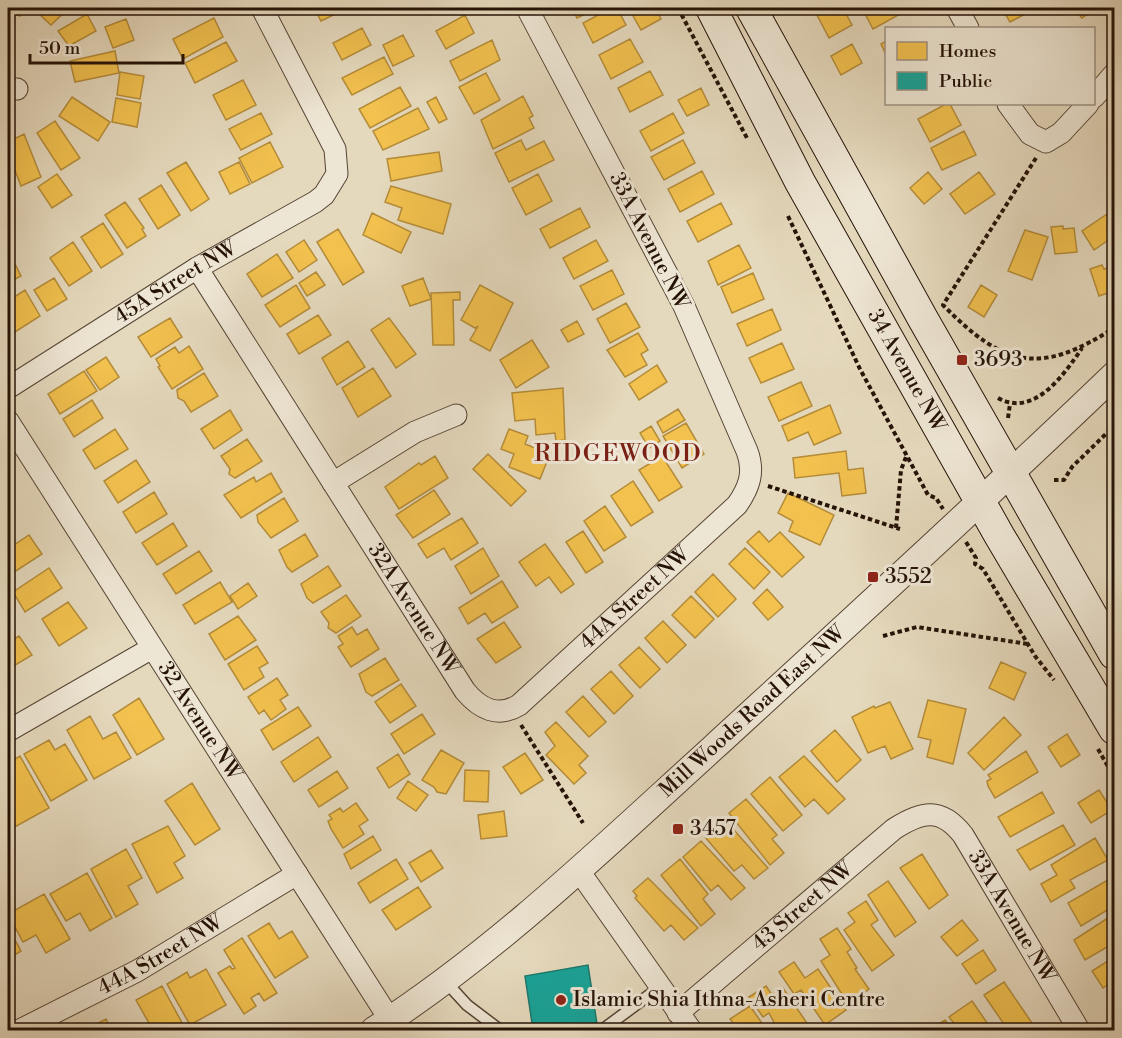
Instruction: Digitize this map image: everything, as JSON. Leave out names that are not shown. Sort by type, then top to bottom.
[{"type":"main road","name":"34 Avenue NW","points":[[711,8],[800,182],[980,503],[1106,738]]},
{"type":"main road","name":"34 Avenue NW","points":[[751,8],[1010,473],[1114,654]]},
{"type":"street","name":"45A Street NW","points":[[8,388],[197,268],[315,202],[328,190],[338,174],[336,155],[329,136],[262,8]]},
{"type":"street","name":"33A Avenue NW","points":[[527,8],[684,306],[751,461],[750,481]]},
{"type":"street","points":[[957,8],[967,27]]},
{"type":"street","points":[[1095,96],[1114,74]]},
{"type":"street","points":[[1009,105],[1030,134],[1046,142],[1061,133],[1087,105]]},
{"type":"street","name":"32A Avenue NW","points":[[197,268],[465,691],[481,707],[500,711],[511,710]]},
{"type":"street","name":"Mill Woods Road East NW","points":[[382,1025],[445,980],[579,871],[980,503],[1114,375]]},
{"type":"street","points":[[333,483],[415,432],[456,415]]},
{"type":"street","name":"32 Avenue NW","points":[[8,421],[297,874],[382,1025]]},
{"type":"street","name":"44A Street NW","points":[[511,710],[528,698],[737,505],[750,481]]},
{"type":"street","points":[[8,731],[152,648]]},
{"type":"street","name":"33A Avenue NW","points":[[933,814],[951,821],[963,835],[1079,1030]]},
{"type":"street","name":"43 Street NW","points":[[678,1013],[894,829],[920,816],[933,814]]},
{"type":"street","points":[[579,871],[691,1030]]},
{"type":"street","name":"44A Street NW","points":[[20,1030],[137,971],[297,874]]},
{"type":"lane","points":[[445,980],[467,1005],[500,1030]]},
{"type":"lane","points":[[602,1030],[660,987]]},
{"type":"path","points":[[678,8],[754,151]]},
{"type":"path","points":[[1046,142],[943,305],[971,333],[990,347],[1015,356],[1044,358],[1082,348],[1114,328]]},
{"type":"path","points":[[786,212],[849,348],[928,495],[936,498]]},
{"type":"path","points":[[967,339],[971,333]]},
{"type":"path","points":[[991,392],[1010,404],[1027,403],[1065,374],[1082,348]]},
{"type":"path","points":[[1008,418],[1010,404]]},
{"type":"path","points":[[1054,480],[1064,480],[1072,467],[1114,426]]},
{"type":"path","points":[[750,481],[898,529],[901,470],[907,456]]},
{"type":"path","points":[[976,558],[975,564],[983,569],[1028,644],[1060,689]]},
{"type":"path","points":[[883,636],[917,627],[1028,644]]},
{"type":"path","points":[[511,710],[583,824]]},
{"type":"path","points":[[1106,738],[1114,777]]},
{"type":"building: Homes","points":[[8,8],[23,8],[20,16],[8,12]]},
{"type":"building: Homes","points":[[42,8],[69,8],[51,25],[37,12]]},
{"type":"building: Homes","points":[[314,8],[348,8],[321,21]]},
{"type":"building: Homes","points":[[425,8],[443,8],[429,15]]},
{"type":"building: Homes","points":[[572,8],[598,8],[577,18]]},
{"type":"building: Homes","points":[[611,8],[617,8],[626,25],[593,43],[583,23]]},
{"type":"building: Homes","points":[[643,8],[655,8],[661,19],[641,30],[632,14]]},
{"type":"building: Homes","points":[[832,8],[843,8],[852,25],[829,38],[817,15]]},
{"type":"building: Homes","points":[[862,8],[899,8],[902,13],[873,29]]},
{"type":"building: Homes","points":[[1002,8],[1037,8],[1010,22]]},
{"type":"building: Homes","points":[[1073,8],[1096,8],[1082,18]]},
{"type":"building: Homes","points":[[87,14],[96,31],[69,46],[58,31]]},
{"type":"building: Homes","points":[[465,15],[474,33],[446,49],[436,31]]},
{"type":"building: Homes","points":[[214,18],[223,37],[183,59],[173,39]]},
{"type":"building: Homes","points":[[126,19],[134,40],[113,48],[105,27]]},
{"type":"building: Homes","points":[[362,28],[371,45],[342,60],[333,43]]},
{"type":"building: Homes","points":[[403,35],[414,56],[393,66],[383,45]]},
{"type":"building: Homes","points":[[630,39],[643,62],[611,79],[599,55]]},
{"type":"building: Homes","points":[[492,40],[500,60],[460,81],[450,61]]},
{"type":"building: Homes","points":[[226,42],[237,61],[195,83],[185,63]]},
{"type":"building: Homes","points":[[852,44],[862,63],[841,75],[831,56]]},
{"type":"building: Homes","points":[[115,51],[119,73],[75,82],[70,61]]},
{"type":"building: Homes","points":[[384,57],[393,74],[352,95],[342,78]]},
{"type":"building: Homes","points":[[650,71],[663,95],[630,112],[618,88]]},
{"type":"building: Homes","points":[[120,72],[144,76],[140,99],[117,95]]},
{"type":"building: Homes","points":[[486,73],[500,100],[474,114],[459,87]]},
{"type":"building: Homes","points":[[243,80],[256,105],[226,120],[213,95]]},
{"type":"building: Homes","points":[[400,87],[411,106],[370,128],[359,109]]},
{"type":"building: Homes","points":[[701,88],[709,105],[687,116],[678,100]]},
{"type":"building: Homes","points":[[523,96],[533,116],[529,118],[534,128],[493,149],[481,120]]},
{"type":"building: Homes","points":[[72,97],[110,122],[98,141],[59,116]]},
{"type":"building: Homes","points":[[436,97],[447,119],[439,123],[427,102]]},
{"type":"building: Homes","points":[[116,98],[141,103],[137,127],[112,122]]},
{"type":"building: Homes","points":[[944,105],[951,105],[961,125],[930,142],[918,119]]},
{"type":"building: Homes","points":[[418,108],[429,129],[383,150],[373,131]]},
{"type":"building: Homes","points":[[261,113],[272,134],[241,150],[229,129]]},
{"type":"building: Homes","points":[[673,113],[684,133],[651,151],[640,131]]},
{"type":"building: Homes","points":[[55,121],[80,158],[61,170],[37,133]]},
{"type":"building: Homes","points":[[964,131],[976,155],[942,170],[931,148]]},
{"type":"building: Homes","points":[[24,134],[41,177],[21,186],[8,152],[8,142]]},
{"type":"building: Homes","points":[[521,140],[526,150],[544,141],[554,160],[509,182],[495,153]]},
{"type":"building: Homes","points":[[683,140],[695,163],[664,180],[651,157]]},
{"type":"building: Homes","points":[[270,142],[283,167],[252,183],[239,158]]},
{"type":"building: Homes","points":[[439,152],[442,171],[391,181],[387,159]]},
{"type":"building: Homes","points":[[186,162],[209,199],[191,211],[167,173]]},
{"type":"building: Homes","points":[[239,162],[250,184],[230,194],[219,172]]},
{"type":"building: Homes","points":[[702,171],[714,194],[680,212],[668,189]]},
{"type":"building: Homes","points":[[928,172],[942,189],[924,204],[910,188]]},
{"type":"building: Homes","points":[[979,172],[995,194],[965,214],[950,194]]},
{"type":"building: Homes","points":[[57,174],[72,195],[52,208],[38,187]]},
{"type":"building: Homes","points":[[538,174],[552,201],[526,215],[512,188]]},
{"type":"building: Homes","points":[[161,185],[180,215],[158,229],[139,199]]},
{"type":"building: Homes","points":[[391,186],[451,204],[443,234],[398,220],[402,208],[385,202]]},
{"type":"building: Homes","points":[[125,202],[144,228],[142,229],[146,236],[127,248],[105,215]]},
{"type":"building: Homes","points":[[721,203],[732,224],[698,242],[687,221]]},
{"type":"building: Homes","points":[[580,208],[590,227],[550,248],[540,229]]},
{"type":"building: Homes","points":[[1110,212],[1114,219],[1114,236],[1094,250],[1082,231]]},
{"type":"building: Homes","points":[[372,213],[411,232],[401,253],[363,235]]},
{"type":"building: Homes","points":[[103,223],[123,254],[101,268],[81,237]]},
{"type":"building: Homes","points":[[1063,226],[1063,229],[1074,228],[1077,252],[1055,254],[1051,227]]},
{"type":"building: Homes","points":[[338,229],[364,272],[343,285],[317,242]]},
{"type":"building: Homes","points":[[1025,230],[1048,237],[1032,280],[1008,271]]},
{"type":"building: Homes","points":[[304,240],[317,260],[299,272],[286,252]]},
{"type":"building: Homes","points":[[596,240],[608,261],[574,279],[563,258]]},
{"type":"building: Homes","points":[[73,242],[92,271],[69,286],[50,258]]},
{"type":"building: Homes","points":[[739,245],[751,268],[718,285],[708,261]]},
{"type":"building: Homes","points":[[277,254],[293,278],[262,297],[247,274]]},
{"type":"building: Homes","points":[[11,256],[21,276],[8,283],[8,258]]},
{"type":"building: Homes","points":[[1102,265],[1104,269],[1114,266],[1114,291],[1099,296],[1090,269]]},
{"type":"building: Homes","points":[[612,270],[624,294],[593,310],[580,286]]},
{"type":"building: Homes","points":[[316,272],[325,285],[307,296],[299,283]]},
{"type":"building: Homes","points":[[753,273],[764,299],[732,313],[721,287]]},
{"type":"building: Homes","points":[[54,278],[67,299],[47,311],[34,290]]},
{"type":"building: Homes","points":[[423,278],[431,299],[410,306],[402,286]]},
{"type":"building: Homes","points":[[296,285],[310,308],[280,327],[265,305]]},
{"type":"building: Homes","points":[[480,285],[513,303],[490,351],[470,340],[478,326],[475,328],[461,320]]},
{"type":"building: Homes","points":[[981,285],[997,295],[984,317],[968,307]]},
{"type":"building: Homes","points":[[25,290],[40,316],[15,332],[8,323],[8,301]]},
{"type":"building: Homes","points":[[460,292],[460,300],[453,300],[454,345],[433,345],[431,293]]},
{"type":"building: Homes","points":[[626,303],[640,327],[610,343],[597,319]]},
{"type":"building: Homes","points":[[772,309],[781,330],[747,346],[737,324]]},
{"type":"building: Homes","points":[[318,315],[331,335],[299,354],[287,334]]},
{"type":"building: Homes","points":[[170,318],[182,337],[151,357],[138,337]]},
{"type":"building: Homes","points":[[389,318],[416,354],[396,368],[371,330]]},
{"type":"building: Homes","points":[[577,321],[584,334],[568,342],[561,330]]},
{"type":"building: Homes","points":[[638,333],[648,350],[641,354],[647,365],[625,377],[607,350]]},
{"type":"building: Homes","points":[[532,340],[549,367],[516,388],[500,360]]},
{"type":"building: Homes","points":[[348,341],[365,367],[337,385],[322,358]]},
{"type":"building: Homes","points":[[782,343],[794,369],[761,383],[749,358]]},
{"type":"building: Homes","points":[[189,346],[203,369],[172,389],[158,367],[160,366],[156,359],[175,347],[179,353]]},
{"type":"building: Homes","points":[[106,357],[119,377],[100,390],[86,370]]},
{"type":"building: Homes","points":[[657,365],[667,382],[639,400],[629,384]]},
{"type":"building: Homes","points":[[373,368],[391,396],[358,417],[342,388]]},
{"type":"building: Homes","points":[[84,371],[97,391],[60,414],[48,394]]},
{"type":"building: Homes","points":[[204,373],[218,396],[191,412],[184,401],[178,398],[177,390]]},
{"type":"building: Homes","points":[[801,382],[812,406],[779,421],[768,397]]},
{"type":"building: Homes","points":[[563,388],[565,440],[556,441],[555,433],[536,435],[535,419],[515,421],[512,393]]},
{"type":"building: Homes","points":[[92,400],[103,418],[74,437],[63,419]]},
{"type":"building: Homes","points":[[830,405],[841,433],[814,445],[808,432],[788,441],[782,426]]},
{"type":"building: Homes","points":[[678,409],[685,420],[663,433],[657,422]]},
{"type":"building: Homes","points":[[230,410],[242,430],[214,449],[201,429]]},
{"type":"building: Homes","points":[[686,423],[704,454],[682,468],[663,436]]},
{"type":"building: Homes","points":[[651,426],[660,441],[649,448],[640,433]]},
{"type":"building: Homes","points":[[115,429],[128,449],[95,469],[83,450]]},
{"type":"building: Homes","points":[[509,429],[528,436],[525,444],[550,454],[540,479],[509,467],[514,454],[501,449]]},
{"type":"building: Homes","points":[[247,439],[262,461],[235,478],[229,474],[230,469],[221,456]]},
{"type":"building: Homes","points":[[846,451],[848,470],[863,468],[866,493],[842,496],[839,473],[795,478],[793,458]]},
{"type":"building: Homes","points":[[488,454],[526,491],[511,506],[473,469]]},
{"type":"building: Homes","points":[[435,456],[448,478],[399,509],[385,487],[419,463],[421,465]]},
{"type":"building: Homes","points":[[662,456],[682,487],[659,501],[639,470]]},
{"type":"building: Homes","points":[[136,460],[150,482],[118,503],[104,481]]},
{"type":"building: Homes","points":[[271,473],[282,492],[241,518],[224,495],[254,477],[256,482]]},
{"type":"building: Homes","points":[[633,481],[653,512],[631,526],[611,496]]},
{"type":"building: Homes","points":[[434,490],[450,514],[413,538],[396,515]]},
{"type":"building: Homes","points":[[154,492],[167,514],[136,533],[123,512]]},
{"type":"building: Homes","points":[[788,493],[834,515],[820,545],[789,531],[793,521],[778,513]]},
{"type":"building: Homes","points":[[284,498],[298,521],[271,538],[258,522],[257,515]]},
{"type":"building: Homes","points":[[605,506],[626,537],[604,551],[584,521]]},
{"type":"building: Homes","points":[[462,518],[478,543],[451,560],[444,548],[427,558],[418,544]]},
{"type":"building: Homes","points":[[173,523],[187,546],[157,565],[142,543]]},
{"type":"building: Homes","points":[[583,531],[603,562],[586,573],[566,542]]},
{"type":"building: Homes","points":[[759,531],[769,542],[780,532],[804,557],[782,577],[747,542]]},
{"type":"building: Homes","points":[[305,534],[318,556],[292,572],[279,550]]},
{"type":"building: Homes","points":[[29,535],[42,554],[8,576],[8,549]]},
{"type":"building: Homes","points":[[545,544],[574,584],[561,593],[549,577],[536,586],[519,562]]},
{"type":"building: Homes","points":[[483,548],[499,576],[471,594],[455,566]]},
{"type":"building: Homes","points":[[745,548],[770,572],[754,589],[729,564]]},
{"type":"building: Homes","points":[[199,551],[212,571],[176,594],[163,574]]},
{"type":"building: Homes","points":[[328,566],[341,586],[313,603],[307,598],[301,584]]},
{"type":"building: Homes","points":[[49,568],[62,588],[25,612],[13,592]]},
{"type":"building: Homes","points":[[713,574],[736,599],[718,617],[695,592]]},
{"type":"building: Homes","points":[[502,581],[518,607],[492,623],[485,613],[468,624],[459,608]]},
{"type":"building: Homes","points":[[220,582],[232,602],[195,624],[183,605]]},
{"type":"building: Homes","points":[[248,583],[257,596],[238,609],[230,596]]},
{"type":"building: Homes","points":[[767,589],[783,607],[768,620],[753,603]]},
{"type":"building: Homes","points":[[346,595],[361,616],[336,633],[328,628],[329,623],[321,612]]},
{"type":"building: Homes","points":[[691,596],[714,619],[695,638],[672,615]]},
{"type":"building: Homes","points":[[68,602],[87,628],[59,646],[42,619]]},
{"type":"building: Homes","points":[[238,616],[256,640],[225,660],[209,634]]},
{"type":"building: Homes","points":[[663,621],[686,645],[667,663],[645,638]]},
{"type":"building: Homes","points":[[504,622],[521,647],[496,663],[477,639]]},
{"type":"building: Homes","points":[[352,627],[357,635],[367,629],[379,649],[351,667],[338,647],[343,644],[338,636]]},
{"type":"building: Homes","points":[[19,636],[32,655],[12,667],[8,660],[8,643]]},
{"type":"building: Homes","points":[[257,646],[268,663],[259,668],[264,677],[244,690],[228,664]]},
{"type":"building: Homes","points":[[639,647],[660,669],[640,688],[619,665]]},
{"type":"building: Homes","points":[[385,658],[399,680],[372,696],[366,692],[359,674]]},
{"type":"building: Homes","points":[[1001,662],[1026,673],[1014,700],[989,688]]},
{"type":"building: Homes","points":[[611,671],[633,696],[614,714],[591,689]]},
{"type":"building: Homes","points":[[277,678],[288,695],[280,700],[286,709],[271,720],[264,710],[259,714],[248,697]]},
{"type":"building: Homes","points":[[401,684],[416,706],[390,723],[375,702]]},
{"type":"building: Homes","points":[[583,696],[606,722],[589,737],[566,712]]},
{"type":"building: Homes","points":[[139,698],[164,739],[137,755],[113,715]]},
{"type":"building: Homes","points":[[928,700],[966,709],[953,764],[927,757],[931,740],[918,737]]},
{"type":"building: Homes","points":[[890,702],[913,749],[891,759],[885,746],[868,753],[852,717],[874,706],[875,708]]},
{"type":"building: Homes","points":[[298,707],[311,726],[273,750],[261,730]]},
{"type":"building: Homes","points":[[422,714],[435,734],[404,754],[391,734]]},
{"type":"building: Homes","points":[[90,716],[103,739],[116,732],[131,758],[94,779],[67,730]]},
{"type":"building: Homes","points":[[1004,717],[1021,735],[984,770],[968,753]]},
{"type":"building: Homes","points":[[556,722],[588,756],[579,765],[586,773],[574,784],[546,755],[555,746],[545,732]]},
{"type":"building: Homes","points":[[835,730],[861,760],[837,782],[811,751]]},
{"type":"building: Homes","points":[[1067,734],[1080,755],[1061,767],[1048,747]]},
{"type":"building: Homes","points":[[318,737],[331,757],[294,782],[281,762]]},
{"type":"building: Homes","points":[[49,740],[55,750],[65,744],[87,780],[51,801],[24,754]]},
{"type":"building: Homes","points":[[441,750],[464,763],[446,794],[437,792],[434,787],[422,780]]},
{"type":"building: Homes","points":[[1026,751],[1038,772],[995,798],[988,786],[987,781],[991,779],[988,775]]},
{"type":"building: Homes","points":[[525,753],[543,780],[521,794],[503,767]]},
{"type":"building: Homes","points":[[398,754],[410,774],[389,788],[377,768]]},
{"type":"building: Homes","points":[[20,756],[49,808],[13,828],[8,818],[8,763]]},
{"type":"building: Homes","points":[[804,756],[845,799],[828,814],[814,799],[805,807],[779,777]]},
{"type":"building: Homes","points":[[465,770],[489,771],[488,802],[464,801]]},
{"type":"building: Homes","points":[[337,771],[348,788],[319,807],[308,790]]},
{"type":"building: Homes","points":[[770,777],[802,815],[783,831],[751,794]]},
{"type":"building: Homes","points":[[408,781],[428,795],[416,811],[397,798]]},
{"type":"building: Homes","points":[[192,783],[220,829],[195,845],[165,801]]},
{"type":"building: Homes","points":[[1099,790],[1112,810],[1091,823],[1078,803]]},
{"type":"building: Homes","points":[[1042,792],[1054,813],[1010,837],[998,817]]},
{"type":"building: Homes","points":[[746,799],[777,835],[772,839],[784,853],[770,865],[729,813]]},
{"type":"building: Homes","points":[[356,803],[368,820],[359,826],[364,834],[343,848],[331,829],[328,821],[332,819],[329,815],[340,808],[343,812]]},
{"type":"building: Homes","points":[[504,811],[507,836],[481,839],[478,815]]},
{"type":"building: Homes","points":[[725,820],[768,868],[754,879],[742,865],[734,871],[705,837]]},
{"type":"building: Homes","points":[[1063,825],[1075,845],[1030,870],[1017,850]]},
{"type":"building: Homes","points":[[168,826],[185,856],[174,863],[183,878],[157,893],[132,844]]},
{"type":"building: Homes","points":[[373,836],[381,850],[351,869],[344,854]]},
{"type":"building: Homes","points":[[1095,838],[1108,860],[1070,880],[1075,888],[1051,902],[1041,884],[1057,875],[1051,865]]},
{"type":"building: Homes","points":[[701,841],[745,888],[731,900],[718,885],[711,891],[683,857]]},
{"type":"building: Homes","points":[[126,849],[142,878],[128,886],[138,904],[116,917],[91,869]]},
{"type":"building: Homes","points":[[431,850],[443,868],[421,882],[409,863]]},
{"type":"building: Homes","points":[[922,854],[948,895],[929,909],[900,868]]},
{"type":"building: Homes","points":[[396,859],[408,879],[370,903],[358,883]]},
{"type":"building: Homes","points":[[680,859],[708,894],[703,899],[715,914],[701,926],[661,875]]},
{"type":"building: Homes","points":[[87,873],[112,918],[90,931],[80,913],[66,921],[50,894]]},
{"type":"building: Homes","points":[[1113,877],[1114,906],[1081,926],[1068,903]]},
{"type":"building: Homes","points":[[648,878],[698,928],[684,940],[671,925],[664,931],[635,898],[637,896],[633,891]]},
{"type":"building: Homes","points":[[888,881],[916,922],[895,937],[868,895]]},
{"type":"building: Homes","points":[[418,887],[431,907],[396,930],[382,910]]},
{"type":"building: Homes","points":[[44,894],[70,939],[46,953],[36,935],[23,942],[8,914]]},
{"type":"building: Homes","points":[[866,901],[878,920],[871,925],[894,955],[872,971],[844,930],[855,922],[848,913]]},
{"type":"building: Homes","points":[[1114,914],[1114,943],[1085,960],[1074,940]]},
{"type":"building: Homes","points":[[962,920],[978,940],[957,956],[941,937]]},
{"type":"building: Homes","points":[[269,923],[279,939],[292,931],[308,957],[275,978],[248,936]]},
{"type":"building: Homes","points":[[8,927],[21,951],[8,959]]},
{"type":"building: Homes","points":[[837,928],[851,949],[847,952],[857,968],[855,969],[869,989],[848,1004],[821,961],[830,955],[820,939]]},
{"type":"building: Homes","points":[[242,938],[277,993],[264,1001],[259,993],[251,998],[256,1006],[244,1014],[218,973],[230,966],[232,969],[235,968],[224,950]]},
{"type":"building: Homes","points":[[983,950],[996,970],[976,984],[962,964]]},
{"type":"building: Homes","points":[[1114,957],[1114,980],[1103,988],[1092,971]]},
{"type":"building: Homes","points":[[8,959],[13,968],[8,971]]},
{"type":"building: Homes","points":[[794,962],[805,978],[818,969],[846,1010],[825,1025],[801,990],[794,994],[779,972]]},
{"type":"building: Homes","points":[[206,969],[226,1005],[190,1025],[167,984],[187,972],[190,978]]},
{"type":"building: Homes","points":[[1004,982],[1032,1023],[1022,1030],[1008,1030],[984,995]]},
{"type":"building: Homes","points":[[162,986],[186,1030],[141,1030],[150,1025],[136,1000]]},
{"type":"building: Homes","points":[[766,986],[772,995],[783,988],[811,1029],[778,1030],[769,1013],[763,1017],[749,997]]},
{"type":"building: Homes","points":[[972,1001],[992,1030],[959,1030],[949,1017]]},
{"type":"building: Homes","points":[[750,1006],[765,1030],[738,1030],[730,1019]]},
{"type":"building: Homes","points":[[106,1019],[111,1029],[116,1027],[117,1030],[85,1030]]},
{"type":"building: Homes","points":[[945,1020],[953,1030],[929,1030]]},
{"type":"building: Public","name":"Islamic Shia Ithna-Asheri Centre","points":[[588,965],[597,1024],[561,1030],[533,1030],[525,976]]},
{"type":"place","name":"3693","points":[[962,360]]},
{"type":"place","name":"3552","points":[[873,577]]},
{"type":"place","name":"3457","points":[[678,829]]},
{"type":"place","name":"Islamic Shia Ithna-Asheri Centre","points":[[561,1000]]},
{"type":"district","name":"RIDGEWOOD","points":[[618,454]]}]
